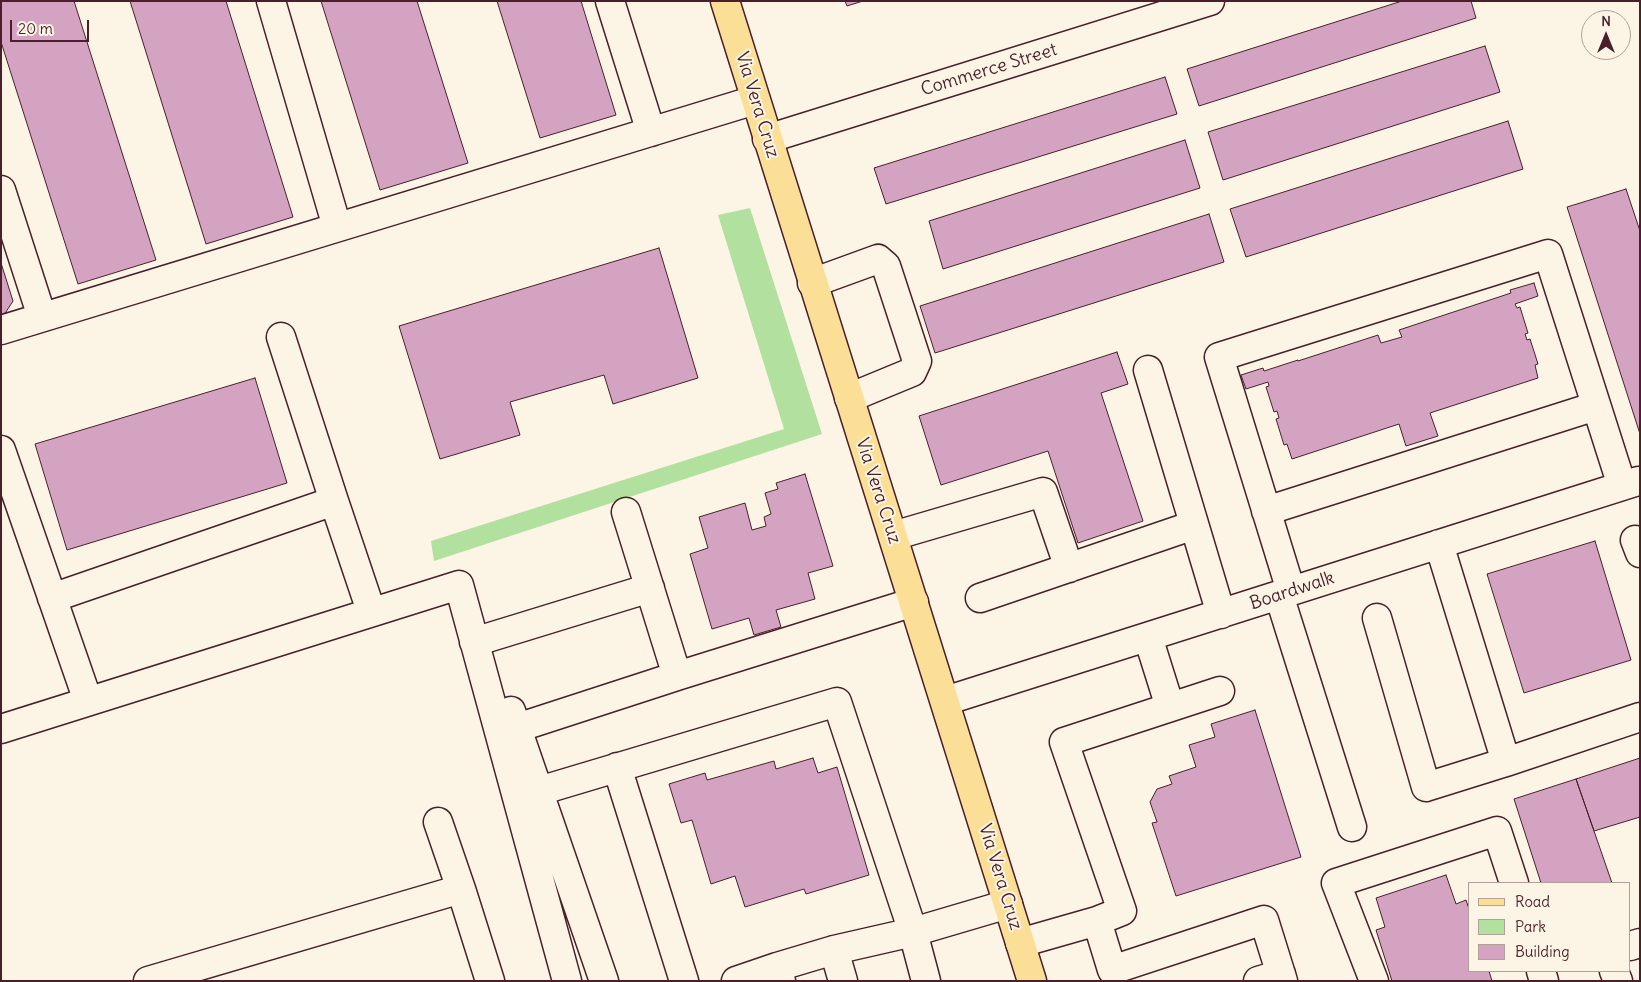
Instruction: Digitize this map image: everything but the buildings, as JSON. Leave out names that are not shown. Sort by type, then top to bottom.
[{"type":"main road","name":"Via Vera Cruz","points":[[725,1],[1032,981]]},
{"type":"street","points":[[272,1],[337,227]]},
{"type":"street","points":[[610,1],[651,132]]},
{"type":"street","name":"Commerce Street","points":[[767,139],[1181,6],[1210,1]]},
{"type":"street","points":[[1,330],[755,100]]},
{"type":"street","points":[[1,190],[42,318]]},
{"type":"street","points":[[1352,827],[1285,593],[1266,511],[1219,357],[1548,254],[1596,406],[1631,483]]},
{"type":"street","points":[[812,283],[878,259],[886,266],[917,360],[912,372],[849,398]]},
{"type":"street","points":[[281,337],[371,611]]},
{"type":"street","points":[[1148,370],[1221,614]]},
{"type":"street","points":[[1266,511],[1596,406]]},
{"type":"street","points":[[1,450],[88,701]]},
{"type":"street","name":"Boardwalk","points":[[945,701],[1631,483]]},
{"type":"street","points":[[893,536],[1043,492],[1069,568]]},
{"type":"street","points":[[52,598],[334,501]]},
{"type":"street","points":[[626,512],[677,676]]},
{"type":"street","points":[[980,598],[1194,525]]},
{"type":"street","points":[[1439,544],[1506,762]]},
{"type":"street","points":[[1,729],[371,611],[459,585],[567,981]]},
{"type":"street","points":[[474,642],[650,588]]},
{"type":"street","points":[[517,728],[914,602]]},
{"type":"street","points":[[1376,618],[1426,787],[1640,717]]},
{"type":"street","points":[[1148,637],[1170,708]]},
{"type":"street","points":[[1020,943],[1097,921],[1122,911],[1064,742],[1220,691]]},
{"type":"street","points":[[539,791],[837,702],[913,932],[926,981]]},
{"type":"street","points":[[494,714],[511,709],[604,981]]},
{"type":"street","points":[[617,767],[684,981]]},
{"type":"street","points":[[438,822],[490,981]]},
{"type":"street","points":[[1374,981],[1336,883],[1497,831],[1514,882]]},
{"type":"street","points":[[148,981],[461,889]]},
{"type":"street","points":[[736,981],[779,974],[834,950],[913,932],[1008,904]]},
{"type":"street","points":[[1097,921],[1113,976],[1264,920],[1274,979]]},
{"type":"street","points":[[834,950],[843,981]]},
{"type":"green space","points":[[750,208],[822,434],[434,561],[431,541],[784,429],[718,215]]}]
